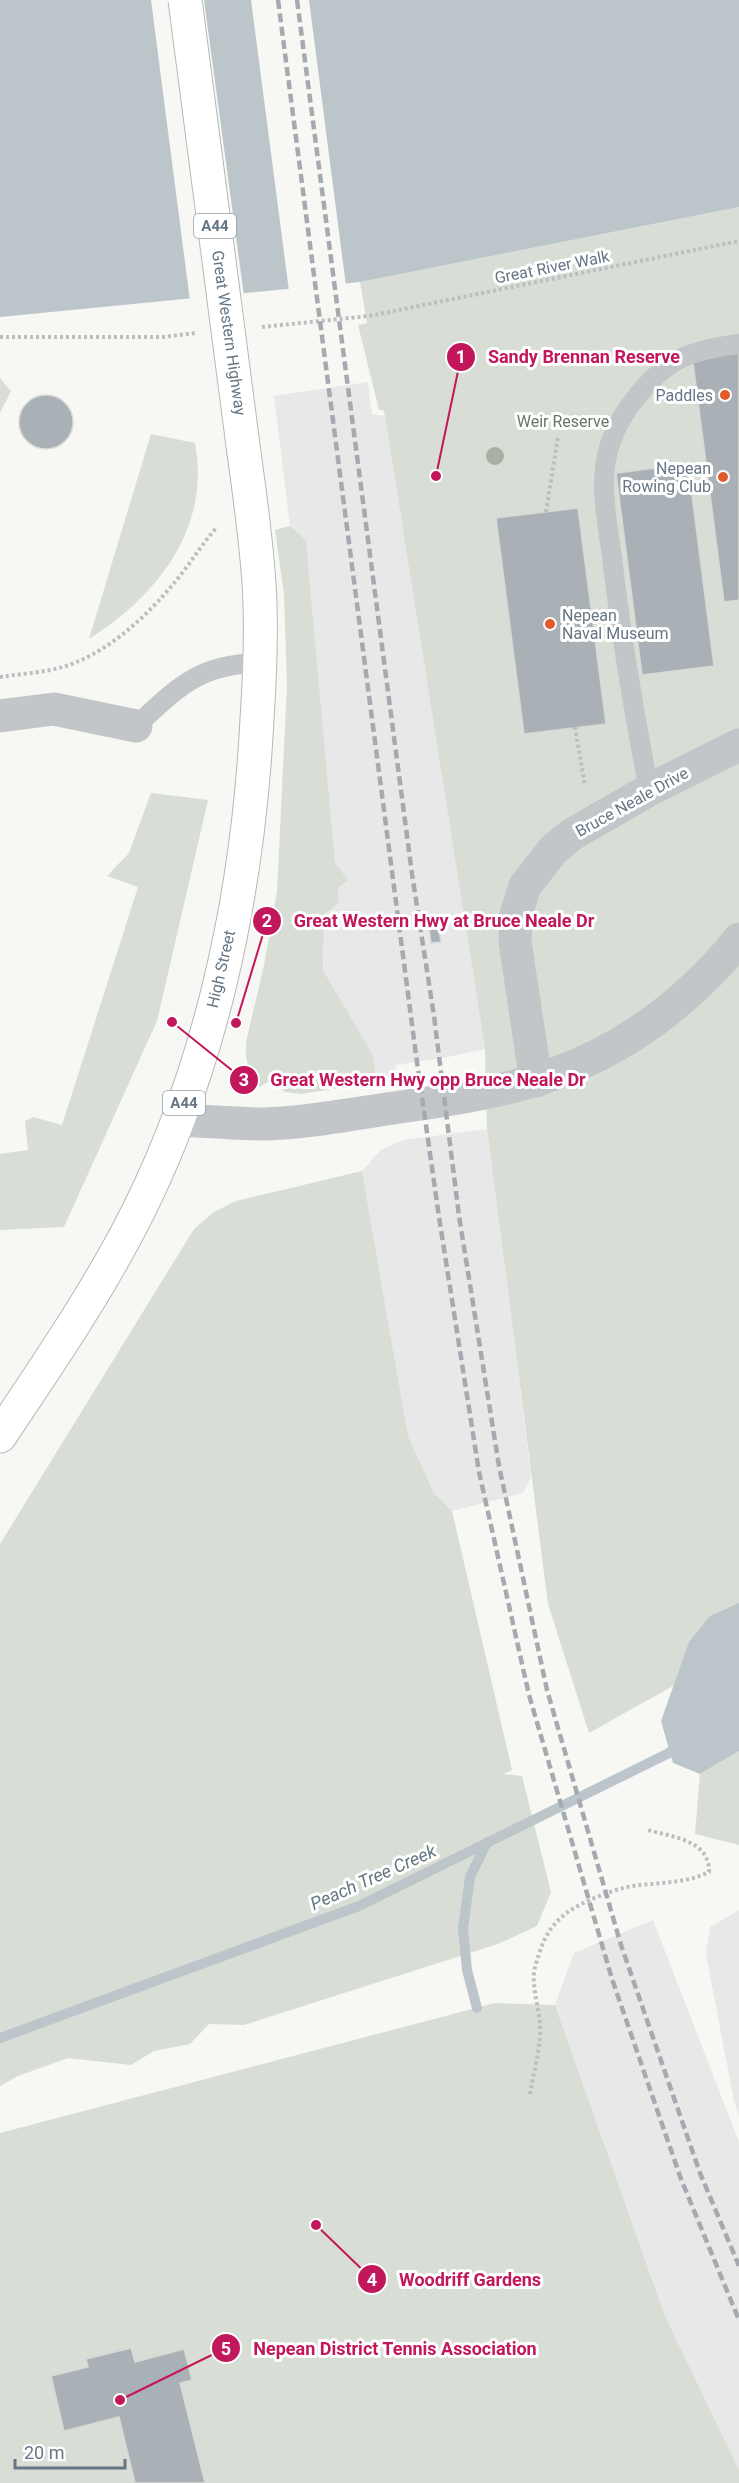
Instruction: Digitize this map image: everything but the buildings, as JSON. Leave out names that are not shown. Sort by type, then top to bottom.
[{"type":"highway","name":"Great Western Highway","points":[[185,0],[244,453]]},
{"type":"highway","name":"High Street","points":[[0,1436],[80,1315],[126,1236],[179,1120],[221,979],[242,874],[254,778],[260,663],[259,583],[244,453]]},
{"type":"street","points":[[0,716],[54,709],[136,726]]},
{"type":"street","name":"Bruce Neale Drive","points":[[536,1081],[514,942],[516,914],[525,886],[553,850],[592,822],[649,790],[739,745]]},
{"type":"street","points":[[179,1120],[278,1123],[462,1098],[568,1071],[606,1053],[667,1011],[703,980],[739,939]]},
{"type":"lane","points":[[649,790],[620,620],[605,502],[605,468],[609,445],[619,422],[633,402],[666,368],[685,357],[739,344]]},
{"type":"lane","points":[[136,726],[172,692],[202,674],[215,668],[260,663]]},
{"type":"path","name":"Great River Walk","points":[[369,316],[739,241]]},
{"type":"path","points":[[0,337],[163,337]]},
{"type":"path","points":[[546,512],[558,437]]},
{"type":"path","points":[[0,677],[59,668],[84,658],[108,644],[152,607],[176,581],[197,550],[221,522]]},
{"type":"path","points":[[575,727],[592,822]]},
{"type":"path","points":[[530,2094],[540,2034],[534,1971],[542,1946],[552,1926],[567,1910],[617,1890],[639,1885],[669,1884],[694,1879],[709,1872],[709,1860],[702,1850],[692,1843],[648,1830]]},
{"type":"shaded area","points":[[0,0],[739,0],[739,207],[360,282],[0,317]]},
{"type":"shaded area","points":[[368,382],[372,414],[385,416],[485,1049],[395,1065],[397,1079],[377,1082],[373,1055],[323,970],[324,915],[339,902],[338,888],[348,880],[335,862],[306,540],[290,526],[274,396]]},
{"type":"shaded area","points":[[487,1129],[531,1477],[523,1493],[452,1511],[434,1493],[408,1436],[362,1171],[381,1150],[403,1140]]},
{"type":"shaded area","points":[[739,1603],[739,1751],[700,1774],[673,1763],[661,1721],[689,1642],[710,1616]]},
{"type":"shaded area","points":[[739,1910],[739,2117],[706,1954],[710,1927]]},
{"type":"shaded area","points":[[653,1920],[739,2142],[739,2470],[665,2316],[555,2005],[574,1953]]},
{"type":"green space","name":"Weir Reserve","points":[[739,207],[739,1649],[589,1733],[548,1604],[487,1129],[485,1049],[385,416],[383,410],[379,410],[358,325],[367,323],[360,282]]},
{"type":"green space","points":[[0,378],[11,391],[0,413]]},
{"type":"green space","points":[[151,434],[195,443],[198,474],[195,503],[187,531],[174,556],[157,580],[137,602],[89,639]]},
{"type":"green space","points":[[290,526],[306,540],[335,862],[348,880],[338,888],[339,902],[324,915],[323,970],[373,1055],[377,1082],[301,1094],[285,1092],[276,1082],[270,1081],[259,1087],[250,1074],[246,1057],[246,1042],[264,965],[277,892],[287,686],[284,595],[275,530]]},
{"type":"green space","points":[[151,793],[208,800],[157,1021],[64,1227],[0,1230],[0,1154],[28,1150],[25,1121],[33,1117],[62,1125],[138,887],[107,876],[129,853]]},
{"type":"green space","points":[[362,1171],[408,1436],[434,1493],[452,1511],[512,1770],[503,1774],[522,1776],[551,1892],[537,1926],[498,1944],[244,2025],[209,2024],[190,2044],[154,2051],[131,2065],[68,2058],[18,2076],[0,2086],[0,1544],[194,1229],[214,1212],[236,1201]]},
{"type":"green space","points":[[739,1751],[739,1845],[695,1834],[700,1774]]},
{"type":"green space","points":[[495,2003],[555,2005],[665,2316],[739,2470],[739,2483],[0,2483],[0,2133]]},
{"type":"pier","points":[[151,0],[204,0],[244,296],[190,301]]},
{"type":"pier","points":[[251,0],[309,0],[346,286],[289,291]]},
{"type":"waterway","name":"Peach Tree Creek","points":[[0,2038],[359,1906],[667,1754],[682,1744]]},
{"type":"waterway","points":[[477,2008],[467,1970],[463,1928],[470,1877],[487,1842]]},
{"type":"railway","points":[[278,0],[416,1055],[479,1472],[529,1695],[612,1979],[681,2179],[739,2320]]},
{"type":"railway","points":[[297,0],[459,1216],[499,1466],[547,1690],[621,1945],[700,2173],[739,2266]]},
{"type":"place","name":"Paddles","points":[[725,395]]},
{"type":"place","name":"Sandy Brennan Reserve","points":[[436,476]]},
{"type":"place","name":"Nepean Rowing Club","points":[[723,477]]},
{"type":"place","name":"Nepean Naval Museum","points":[[550,624]]},
{"type":"place","name":"Great Western Hwy opp Bruce Neale Dr","points":[[172,1022]]},
{"type":"place","name":"Great Western Hwy at Bruce Neale Dr","points":[[236,1023]]},
{"type":"place","name":"Woodriff Gardens","points":[[316,2225]]},
{"type":"place","name":"Nepean District Tennis Association","points":[[120,2400]]}]
